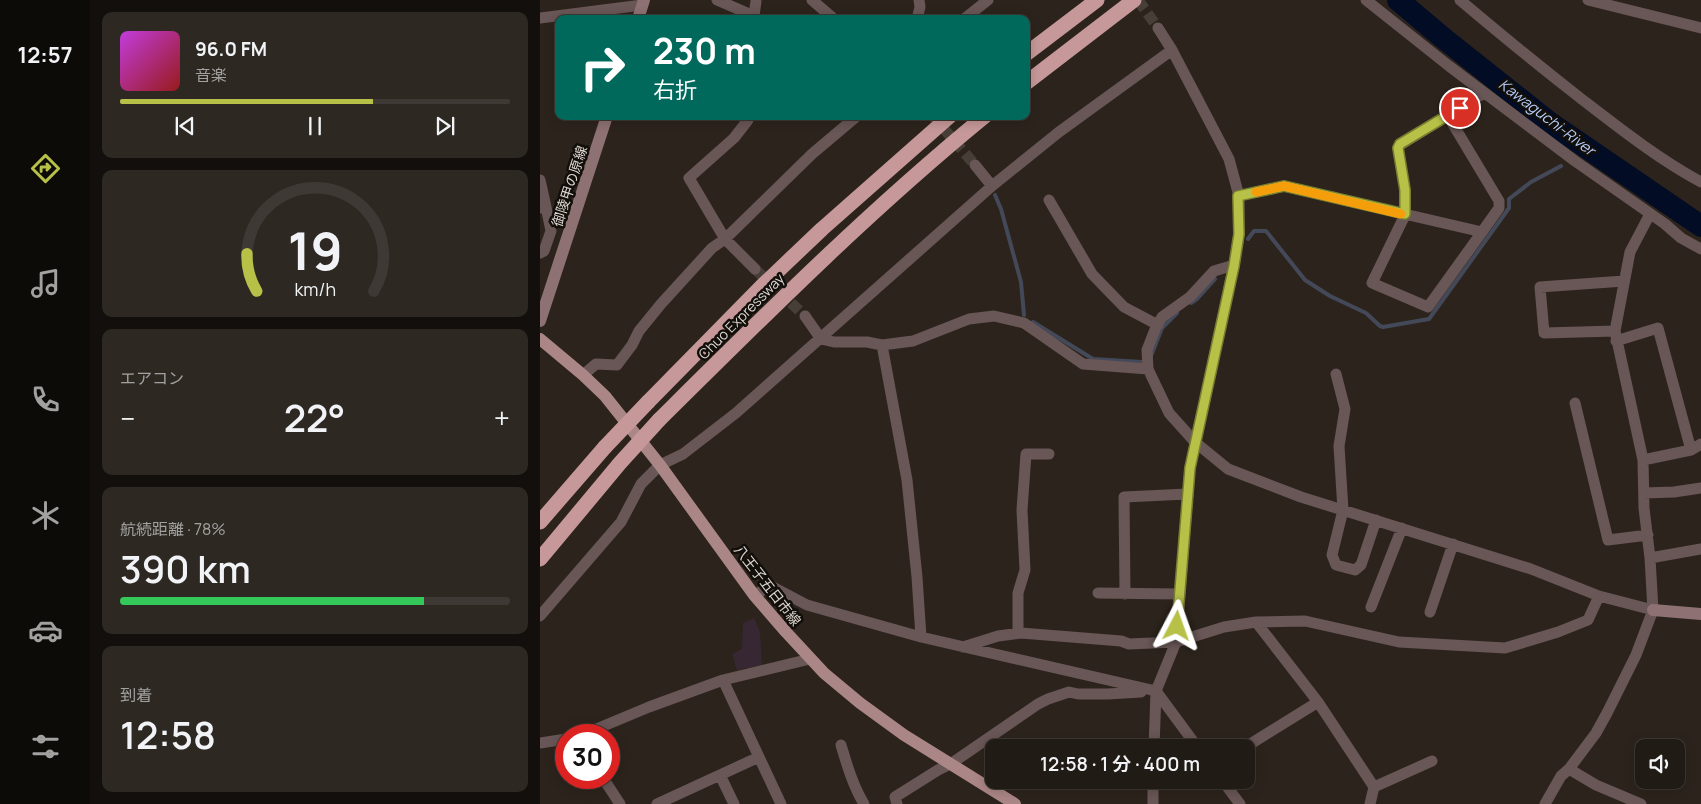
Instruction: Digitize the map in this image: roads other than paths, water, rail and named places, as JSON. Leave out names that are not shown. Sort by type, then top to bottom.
[{"type":"highway","points":[[1030,51],[1097,0]]},
{"type":"highway","points":[[1030,80],[1134,0]]},
{"type":"highway","name":"Chuo Expressway","points":[[540,522],[605,447],[762,286],[815,235],[945,120]]},
{"type":"highway","name":"Chuo Expressway","points":[[540,559],[620,463],[659,420],[838,245],[902,186],[980,120]]},
{"type":"main road","name":"八王子五日市線","points":[[540,339],[583,375],[604,396],[660,465],[754,595],[810,659],[834,682],[904,735],[952,763],[1014,804]]},
{"type":"street","points":[[717,0],[750,15]]},
{"type":"street","points":[[812,0],[829,15]]},
{"type":"street","points":[[919,0],[919,15]]},
{"type":"street","points":[[969,15],[988,0]]},
{"type":"street","points":[[1366,0],[1484,93],[1611,187],[1665,224],[1681,238],[1701,249]]},
{"type":"street","points":[[1588,0],[1701,28]]},
{"type":"street","points":[[754,15],[756,1]]},
{"type":"street","points":[[1468,2],[1534,62],[1606,118],[1641,144],[1701,182]]},
{"type":"street","points":[[561,15],[643,3],[639,15]]},
{"type":"street","points":[[540,18],[555,16]]},
{"type":"street","points":[[1154,739],[1156,691],[1176,642],[1190,468],[1234,266],[1239,234],[1238,196],[1229,159],[1172,50],[1158,28]]},
{"type":"street","points":[[540,616],[621,522],[641,484],[660,465],[683,454],[736,413],[992,186],[1059,132],[1172,50]]},
{"type":"street","points":[[1448,116],[1499,201],[1499,208],[1428,307],[1372,283],[1405,214],[1405,190],[1398,148],[1400,144],[1484,93]]},
{"type":"street","name":"御陵甲の原線","points":[[540,321],[606,120]]},
{"type":"street","points":[[748,120],[734,138],[689,178],[725,238],[755,269]]},
{"type":"street","points":[[583,375],[596,364],[617,365],[632,345],[639,331],[712,248],[725,238],[812,154],[852,120]]},
{"type":"street","points":[[975,165],[992,186]]},
{"type":"street","points":[[540,180],[543,207],[551,231],[544,251],[540,254]]},
{"type":"street","points":[[1238,196],[1284,186],[1482,232]]},
{"type":"street","points":[[1048,200],[1092,274],[1124,306],[1158,324]]},
{"type":"street","points":[[1546,804],[1561,776],[1569,769],[1596,733],[1636,655],[1653,610],[1643,460],[1616,336],[1630,252],[1650,214]]},
{"type":"street","points":[[1234,266],[1214,271],[1190,297],[1162,317],[1146,350],[1148,368],[1169,413],[1195,442],[1228,469],[1301,497],[1532,569],[1599,596],[1653,610],[1701,614]]},
{"type":"street","points":[[1624,281],[1540,287],[1544,333],[1616,336],[1658,328],[1696,447],[1643,460]]},
{"type":"street","points":[[805,316],[821,339],[834,342],[882,344],[913,341],[969,319],[994,316],[1024,323],[1083,364],[1148,368]]},
{"type":"street","points":[[882,344],[911,508],[918,577],[921,637]]},
{"type":"street","points":[[1336,374],[1345,410],[1339,446],[1343,510],[1332,555],[1336,565],[1355,570],[1361,565],[1376,520]]},
{"type":"street","points":[[1575,403],[1608,540],[1648,536]]},
{"type":"street","points":[[1018,633],[1018,593],[1025,570],[1022,510],[1026,454],[1049,454]]},
{"type":"street","points":[[1644,493],[1674,492],[1701,488]]},
{"type":"street","points":[[1125,594],[1124,497],[1187,494]]},
{"type":"street","points":[[1371,607],[1402,528]]},
{"type":"street","points":[[1430,612],[1453,544]]},
{"type":"street","points":[[1650,558],[1701,549]]},
{"type":"street","points":[[754,595],[771,586],[807,605],[921,637],[1156,691],[1191,739]]},
{"type":"street","points":[[1098,593],[1179,594]]},
{"type":"street","points":[[963,647],[998,636],[1018,633],[1121,640],[1129,644],[1176,642],[1224,627],[1256,622],[1305,621],[1399,642],[1505,648],[1558,632],[1588,620],[1599,596]]},
{"type":"street","points":[[1256,622],[1318,702],[1374,787],[1370,804]]},
{"type":"street","points":[[608,724],[723,680],[810,659]]},
{"type":"street","points":[[723,680],[781,804]]},
{"type":"street","points":[[897,804],[895,798],[924,778],[952,763],[1038,704],[1059,694],[1069,692],[1078,694],[1108,694],[1156,691]]},
{"type":"street","points":[[1255,741],[1318,702]]},
{"type":"street","points":[[540,743],[555,741]]},
{"type":"street","points":[[841,745],[846,765],[864,804]]},
{"type":"street","points":[[657,804],[759,757]]},
{"type":"street","points":[[1374,787],[1432,762]]},
{"type":"street","points":[[1569,769],[1596,785],[1640,804]]},
{"type":"street","points":[[720,775],[734,804]]},
{"type":"street","points":[[610,789],[620,804]]},
{"type":"street","points":[[1153,789],[1153,804]]},
{"type":"street","points":[[1229,789],[1240,804]]},
{"type":"waterway","name":"Kawaguchi-River","points":[[1398,0],[1549,122],[1701,226]]},
{"type":"waterway","points":[[1248,239],[1254,231],[1266,231],[1305,280],[1330,296],[1366,313],[1380,326],[1429,319],[1509,208],[1509,199],[1531,182],[1561,166]]},
{"type":"waterway","points":[[995,195],[1001,209],[1021,282],[1024,315]]},
{"type":"waterway","points":[[1191,303],[1215,279]]},
{"type":"waterway","points":[[1151,356],[1162,328],[1177,313]]},
{"type":"waterway","points":[[1033,322],[1093,359],[1142,362]]},
{"type":"tunnel","points":[[1138,0],[1158,28]]},
{"type":"tunnel","points":[[936,120],[975,165]]},
{"type":"tunnel","points":[[755,269],[805,316]]}]
